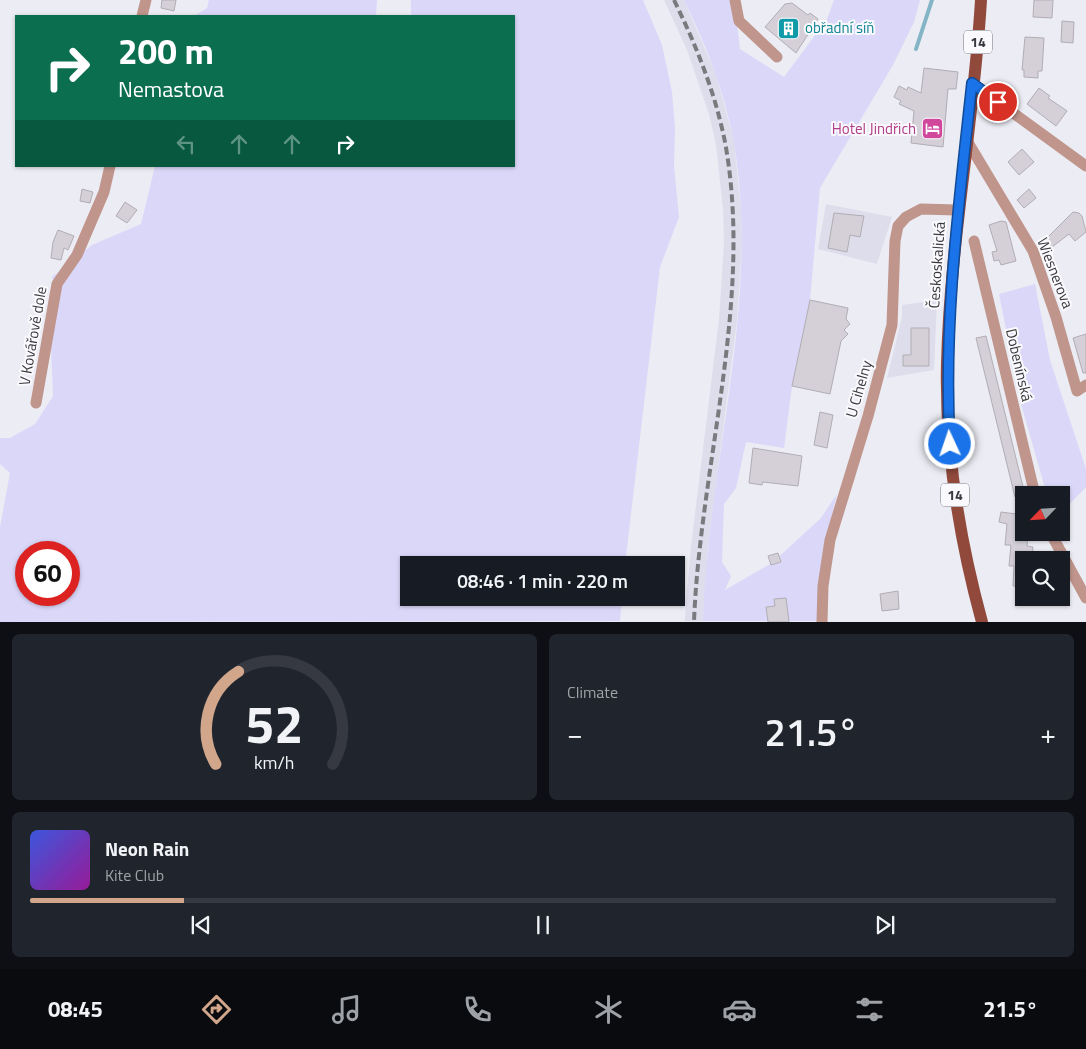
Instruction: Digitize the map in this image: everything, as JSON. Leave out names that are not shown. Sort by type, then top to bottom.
[{"type":"main road","name":"Českoskalická","points":[[981,0],[957,210],[947,365],[950,452],[958,519],[982,622]]},
{"type":"street","points":[[142,15],[146,0]]},
{"type":"street","points":[[735,0],[740,22],[777,57]]},
{"type":"street","points":[[972,83],[1086,166]]},
{"type":"street","name":"Wiesnerova","points":[[966,139],[1033,251],[1056,317],[1077,391],[1086,385]]},
{"type":"street","name":"V Kovářově dole","points":[[36,403],[57,284],[77,255],[104,192],[110,167]]},
{"type":"street","name":"U Cihelny","points":[[822,622],[823,586],[830,540],[868,416],[892,325],[895,241],[898,226],[906,217],[921,209],[957,210]]},
{"type":"street","name":"Dobenínská","points":[[974,241],[1033,486]]},
{"type":"street","points":[[1055,541],[1084,591]]},
{"type":"shaded area","points":[[209,0],[377,0],[376,15],[196,15],[207,8]]},
{"type":"shaded area","points":[[411,0],[643,0],[662,45],[672,92],[675,128],[674,166],[679,217],[660,267],[626,556],[400,556],[400,606],[621,606],[620,621],[0,622],[0,527],[10,473],[0,464],[0,438],[10,438],[35,424],[53,396],[51,347],[57,289],[52,277],[92,245],[141,224],[155,167],[515,167],[515,15],[411,15]]},
{"type":"shaded area","points":[[664,0],[684,0],[716,75],[734,141],[741,208],[742,244],[737,321],[708,547],[703,621],[685,621],[685,614],[691,546],[719,319],[724,244],[723,209],[716,145],[709,114],[687,50]]},
{"type":"shaded area","points":[[684,0],[734,0],[740,49],[784,77],[827,19],[834,0],[920,0],[914,22],[893,65],[820,188],[810,300],[792,386],[784,448],[746,442],[736,488],[724,504],[722,562],[731,576],[725,590],[772,563],[821,518],[837,494],[820,573],[817,621],[703,621],[707,561],[737,323],[741,263],[741,203],[734,143],[720,88],[700,34]]},
{"type":"shaded area","points":[[826,204],[892,217],[877,264],[818,249]]},
{"type":"shaded area","points":[[1035,284],[1050,360],[1086,469],[1086,487],[1070,504],[1070,486],[1044,486],[1021,404],[999,294]]},
{"type":"shaded area","points":[[937,300],[934,370],[887,378],[902,317],[902,305]]},
{"type":"building","points":[[162,0],[176,0],[174,11],[161,8]]},
{"type":"building","points":[[1034,0],[1053,0],[1052,18],[1033,17]]},
{"type":"building","name":"obřadní síň","points":[[792,3],[808,15],[810,13],[818,19],[796,53],[765,27],[785,4]]},
{"type":"building","points":[[1062,21],[1074,22],[1073,43],[1061,42]]},
{"type":"building","points":[[1025,37],[1044,38],[1042,71],[1038,71],[1038,78],[1024,77],[1024,70],[1022,70]]},
{"type":"building","points":[[924,68],[958,72],[956,89],[948,89],[943,147],[911,143],[914,111],[899,104],[901,101],[894,97],[899,86],[907,90],[908,87],[921,93]]},
{"type":"building","points":[[1039,88],[1050,96],[1048,98],[1067,111],[1056,126],[1027,104]]},
{"type":"building","points":[[1022,149],[1034,162],[1019,175],[1008,162]]},
{"type":"building","points":[[82,189],[93,192],[90,203],[80,201]]},
{"type":"building","points":[[1029,189],[1036,198],[1024,208],[1017,200]]},
{"type":"building","points":[[125,202],[137,210],[127,223],[116,216]]},
{"type":"building","points":[[1073,212],[1079,213],[1082,216],[1086,232],[1075,241],[1069,234],[1052,247],[1046,239]]},
{"type":"building","points":[[834,213],[864,216],[860,237],[850,235],[847,252],[828,248]]},
{"type":"building","points":[[1001,221],[1006,222],[1016,261],[1001,265],[999,260],[994,261],[992,252],[997,251],[989,225]]},
{"type":"building","points":[[58,230],[74,236],[68,250],[64,248],[61,260],[51,258],[53,242]]},
{"type":"building","points":[[810,300],[848,308],[846,319],[850,324],[844,330],[848,334],[841,341],[830,394],[792,386]]},
{"type":"building","points":[[911,328],[929,328],[929,366],[903,366],[903,355],[911,355]]},
{"type":"building","points":[[1086,334],[1086,373],[1083,373],[1073,338]]},
{"type":"building","points":[[986,336],[1023,486],[1015,486],[1015,497],[976,338]]},
{"type":"building","points":[[820,412],[833,415],[827,448],[814,445]]},
{"type":"building","points":[[753,448],[802,456],[798,486],[763,482],[762,485],[749,483]]},
{"type":"building","points":[[1001,512],[1015,514],[1015,541],[1027,541],[1027,546],[1033,547],[1033,551],[1015,551],[1015,586],[1013,586],[1014,566],[1009,566],[1011,545],[1005,545],[1007,524],[999,522]]},
{"type":"building","points":[[778,553],[781,562],[771,565],[768,556]]},
{"type":"building","points":[[898,591],[899,609],[882,611],[880,594]]},
{"type":"building","points":[[786,598],[789,622],[768,622],[766,607],[775,606],[774,599]]},
{"type":"waterway","points":[[916,49],[932,0]]},
{"type":"railway","points":[[674,0],[690,34],[716,105],[725,142],[732,202],[733,261],[730,322],[705,503],[698,562],[694,622]]},
{"type":"place","name":"obřadní síň","points":[[789,28]]},
{"type":"place","name":"Hotel Jindřich","points":[[932,129]]},
{"type":"route","points":[[950,444],[947,365],[950,297],[957,210],[972,83],[998,102]]}]
